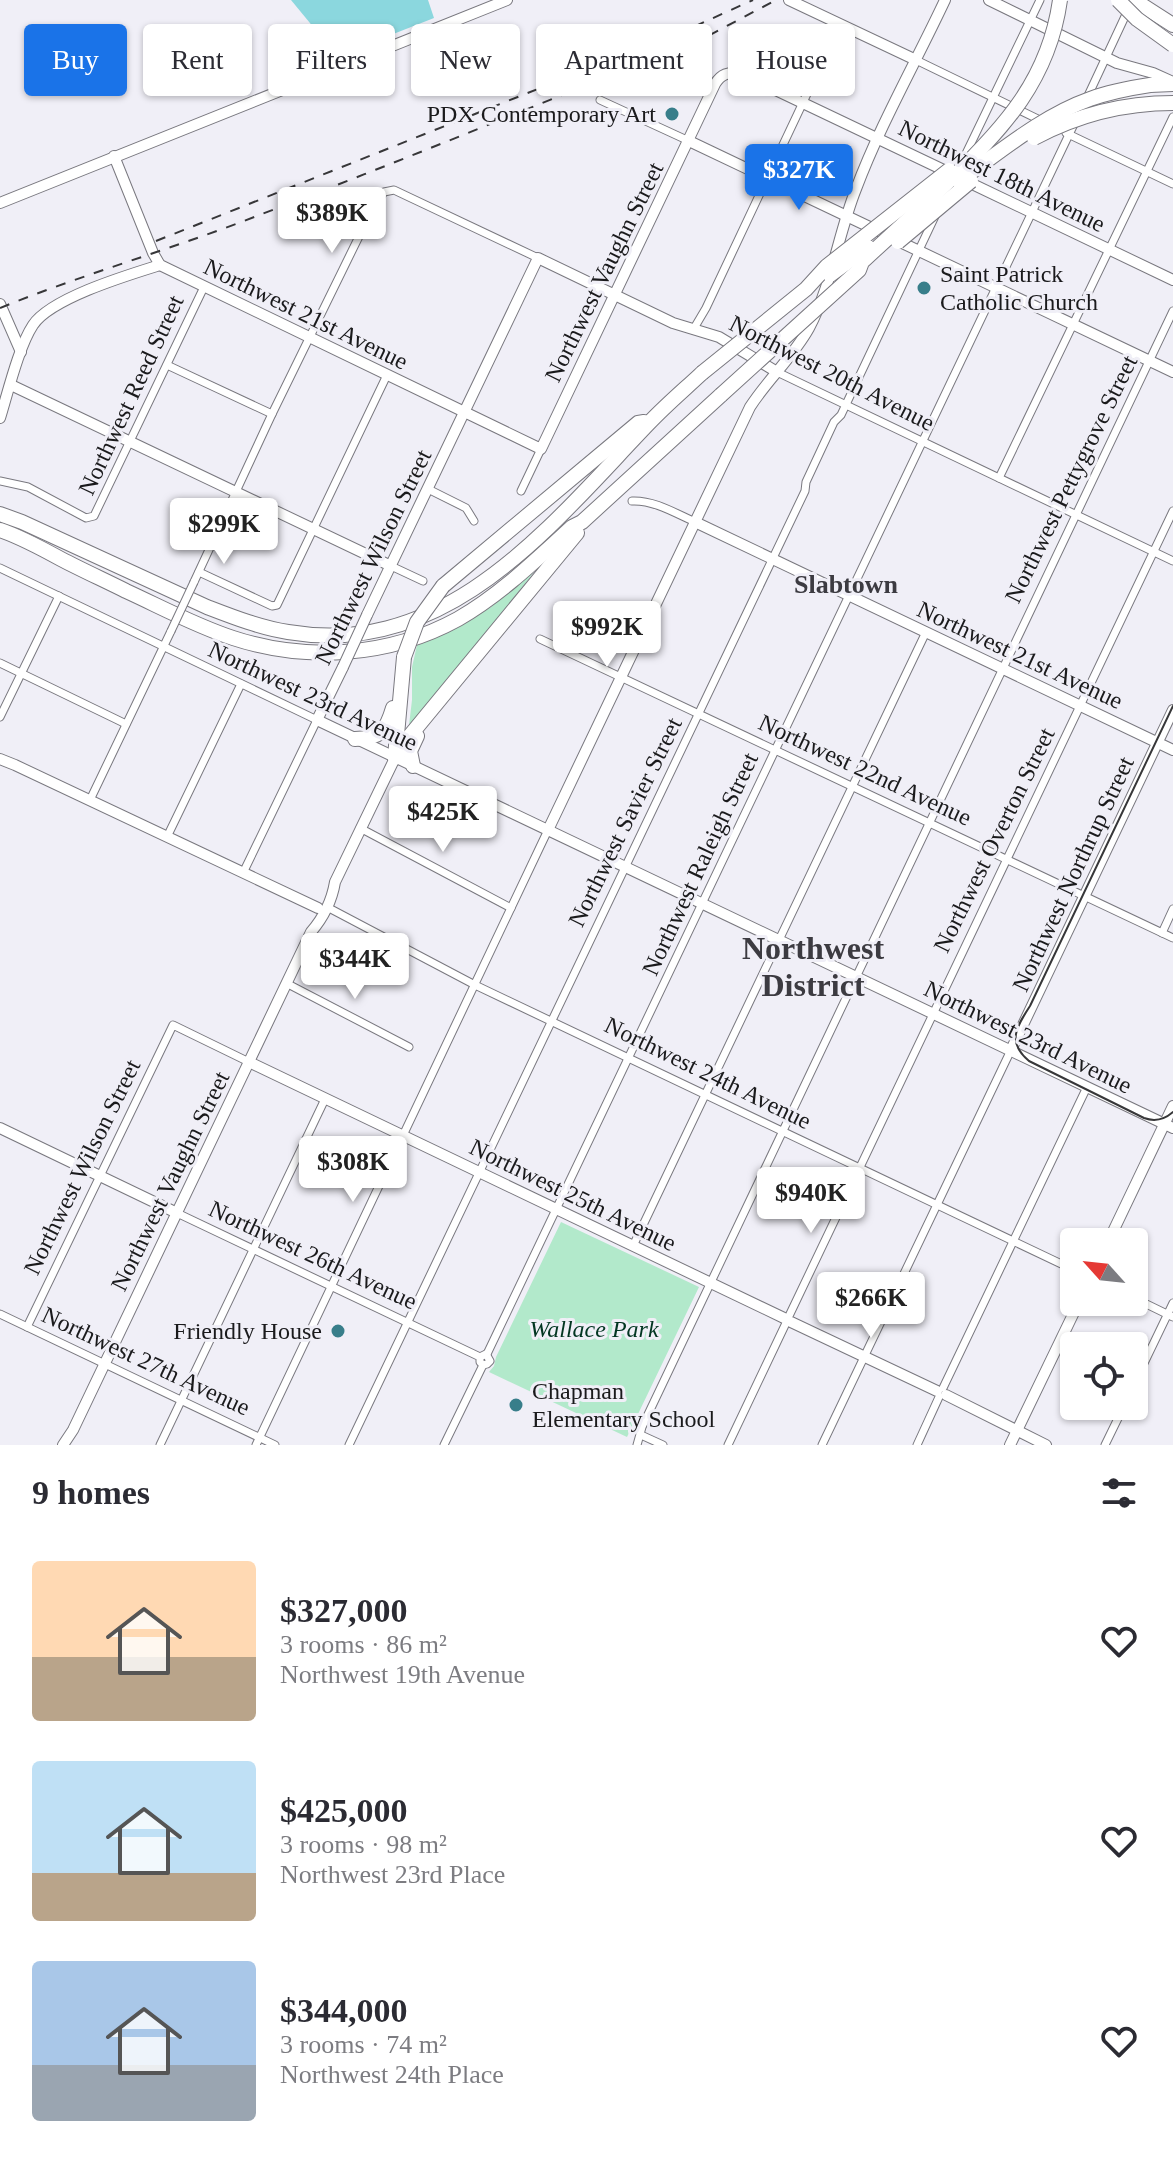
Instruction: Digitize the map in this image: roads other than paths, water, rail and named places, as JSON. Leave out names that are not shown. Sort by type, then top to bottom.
[{"type":"highway","points":[[0,530],[181,616],[234,638],[289,650],[344,652],[382,647],[408,640],[457,619],[493,595],[572,527],[582,522],[859,270],[862,262],[955,176],[1010,116],[1032,85],[1052,40],[1059,0]]},
{"type":"highway","points":[[0,514],[207,607],[277,630],[310,635],[376,631],[437,611],[494,575],[561,514],[702,373],[806,289],[827,266],[971,152],[1009,114],[1031,84],[1052,35],[1059,0]]},
{"type":"highway","points":[[1118,0],[1137,19],[1173,45]]},
{"type":"highway","points":[[1134,0],[1173,25]]},
{"type":"highway","points":[[806,289],[832,275],[1015,141],[1062,112],[1103,95],[1173,83]]},
{"type":"highway","points":[[859,270],[868,268],[983,171],[1042,134],[1086,115],[1109,109],[1173,103]]},
{"type":"highway","points":[[395,758],[404,657],[417,622],[443,586],[638,423],[652,420]]},
{"type":"highway","points":[[395,758],[579,531],[582,522]]},
{"type":"highway","points":[[0,541],[57,564],[75,566]]},
{"type":"highway","points":[[413,766],[410,751],[413,742],[460,675]]},
{"type":"highway","points":[[355,739],[372,738],[384,730],[402,677]]},
{"type":"street","points":[[0,203],[507,0]]},
{"type":"street","points":[[789,0],[840,24]]},
{"type":"street","points":[[258,1441],[750,407],[799,345],[816,312],[864,169],[945,0]]},
{"type":"street","points":[[989,0],[1106,58],[1173,83]]},
{"type":"street","name":"Northwest Savier Street","points":[[349,1445],[700,713],[834,422],[846,405],[1040,0]]},
{"type":"street","name":"Northwest Raleigh Street","points":[[444,1445],[1134,0]]},
{"type":"street","points":[[855,31],[1173,184]]},
{"type":"street","name":"Northwest 18th Avenue","points":[[726,74],[740,73],[1173,280]]},
{"type":"street","name":"Northwest Vaughn Street","points":[[521,491],[715,84],[726,74]]},
{"type":"street","points":[[693,330],[805,96]]},
{"type":"street","points":[[600,100],[1173,372]]},
{"type":"street","points":[[999,478],[1173,117]]},
{"type":"street","points":[[0,418],[21,352],[31,327],[41,314],[101,286],[160,265],[114,156]]},
{"type":"street","name":"Northwest 20th Avenue","points":[[309,338],[371,212],[384,192],[394,190],[673,323],[729,342],[777,372],[1173,561]]},
{"type":"street","name":"Northwest Wilson Street","points":[[243,873],[538,258]]},
{"type":"street","name":"Northwest 21st Avenue","points":[[160,265],[541,449]]},
{"type":"street","name":"Northwest Reed Street","points":[[0,481],[21,485],[91,518],[131,442],[204,287]]},
{"type":"street","points":[[0,304],[21,352]]},
{"type":"street","name":"Northwest Pettygrove Street","points":[[637,1445],[642,1427],[1173,311]]},
{"type":"street","points":[[90,800],[309,338]]},
{"type":"street","points":[[167,365],[272,414]]},
{"type":"street","points":[[199,572],[272,606],[277,605],[387,375]]},
{"type":"street","points":[[11,385],[423,581]]},
{"type":"street","points":[[428,489],[466,508],[474,521]]},
{"type":"street","name":"Northwest 21st Avenue","points":[[632,501],[662,507],[695,522],[1173,750]]},
{"type":"street","name":"Northwest Overton Street","points":[[728,1445],[1173,511]]},
{"type":"street","name":"Northwest 23rd Avenue","points":[[0,568],[1169,1126]]},
{"type":"street","points":[[0,717],[59,596]]},
{"type":"street","points":[[633,1246],[926,632]]},
{"type":"street","name":"Northwest 22nd Avenue","points":[[540,639],[1173,938]]},
{"type":"street","points":[[0,663],[126,724]]},
{"type":"street","points":[[167,837],[241,684]]},
{"type":"street","name":"Northwest Northrup Street","points":[[822,1445],[1173,710]]},
{"type":"street","name":"Northwest Vaughn Street","points":[[63,1445],[73,1430],[311,932],[325,894],[335,882],[395,758]]},
{"type":"street","name":"Northwest 24th Avenue","points":[[0,759],[322,908],[475,985],[1060,1263]]},
{"type":"street","points":[[360,828],[511,908]]},
{"type":"street","points":[[1162,933],[1173,909]]},
{"type":"street","points":[[286,983],[409,1047]]},
{"type":"street","name":"Northwest Wilson Street","points":[[27,1327],[173,1025]]},
{"type":"street","name":"Northwest 25th Avenue","points":[[173,1025],[1046,1445]]},
{"type":"street","points":[[917,1445],[1087,1087]]},
{"type":"street","points":[[160,1445],[325,1099]]},
{"type":"street","points":[[1115,1228],[1169,1126],[1173,1106]]},
{"type":"street","name":"Northwest 26th Avenue","points":[[0,1128],[483,1359]]},
{"type":"street","points":[[1148,1358],[1170,1316],[1173,1303]]},
{"type":"street","points":[[1148,1305],[1170,1316]]},
{"type":"street","name":"Northwest 27th Avenue","points":[[0,1314],[258,1441],[275,1445]]},
{"type":"street","points":[[1010,1445],[1072,1316]]},
{"type":"street","points":[[1105,1445],[1117,1420]]},
{"type":"street","points":[[641,1435],[663,1445]]},
{"type":"water","points":[[291,0],[428,0],[434,18],[411,24],[411,27],[395,33],[395,24],[311,24]]},
{"type":"tram line","points":[[1173,706],[1016,1034],[1018,1047],[1029,1061],[1144,1118],[1159,1120],[1173,1112]]},
{"type":"railway","points":[[156,241],[691,28],[753,0]]},
{"type":"railway","points":[[0,308],[374,171],[706,37],[776,0]]},
{"type":"place","name":"PDX Contemporary Art","points":[[672,114]]},
{"type":"place","name":"Saint Patrick Catholic Church","points":[[924,288]]},
{"type":"place","name":"Friendly House","points":[[338,1331]]},
{"type":"place","name":"Chapman Elementary School","points":[[516,1405]]},
{"type":"district","name":"Slabtown","points":[[846,584]]},
{"type":"district","name":"Northwest District","points":[[813,966]]},
{"type":"park label","name":"Wallace Park","points":[[594,1329]]}]
